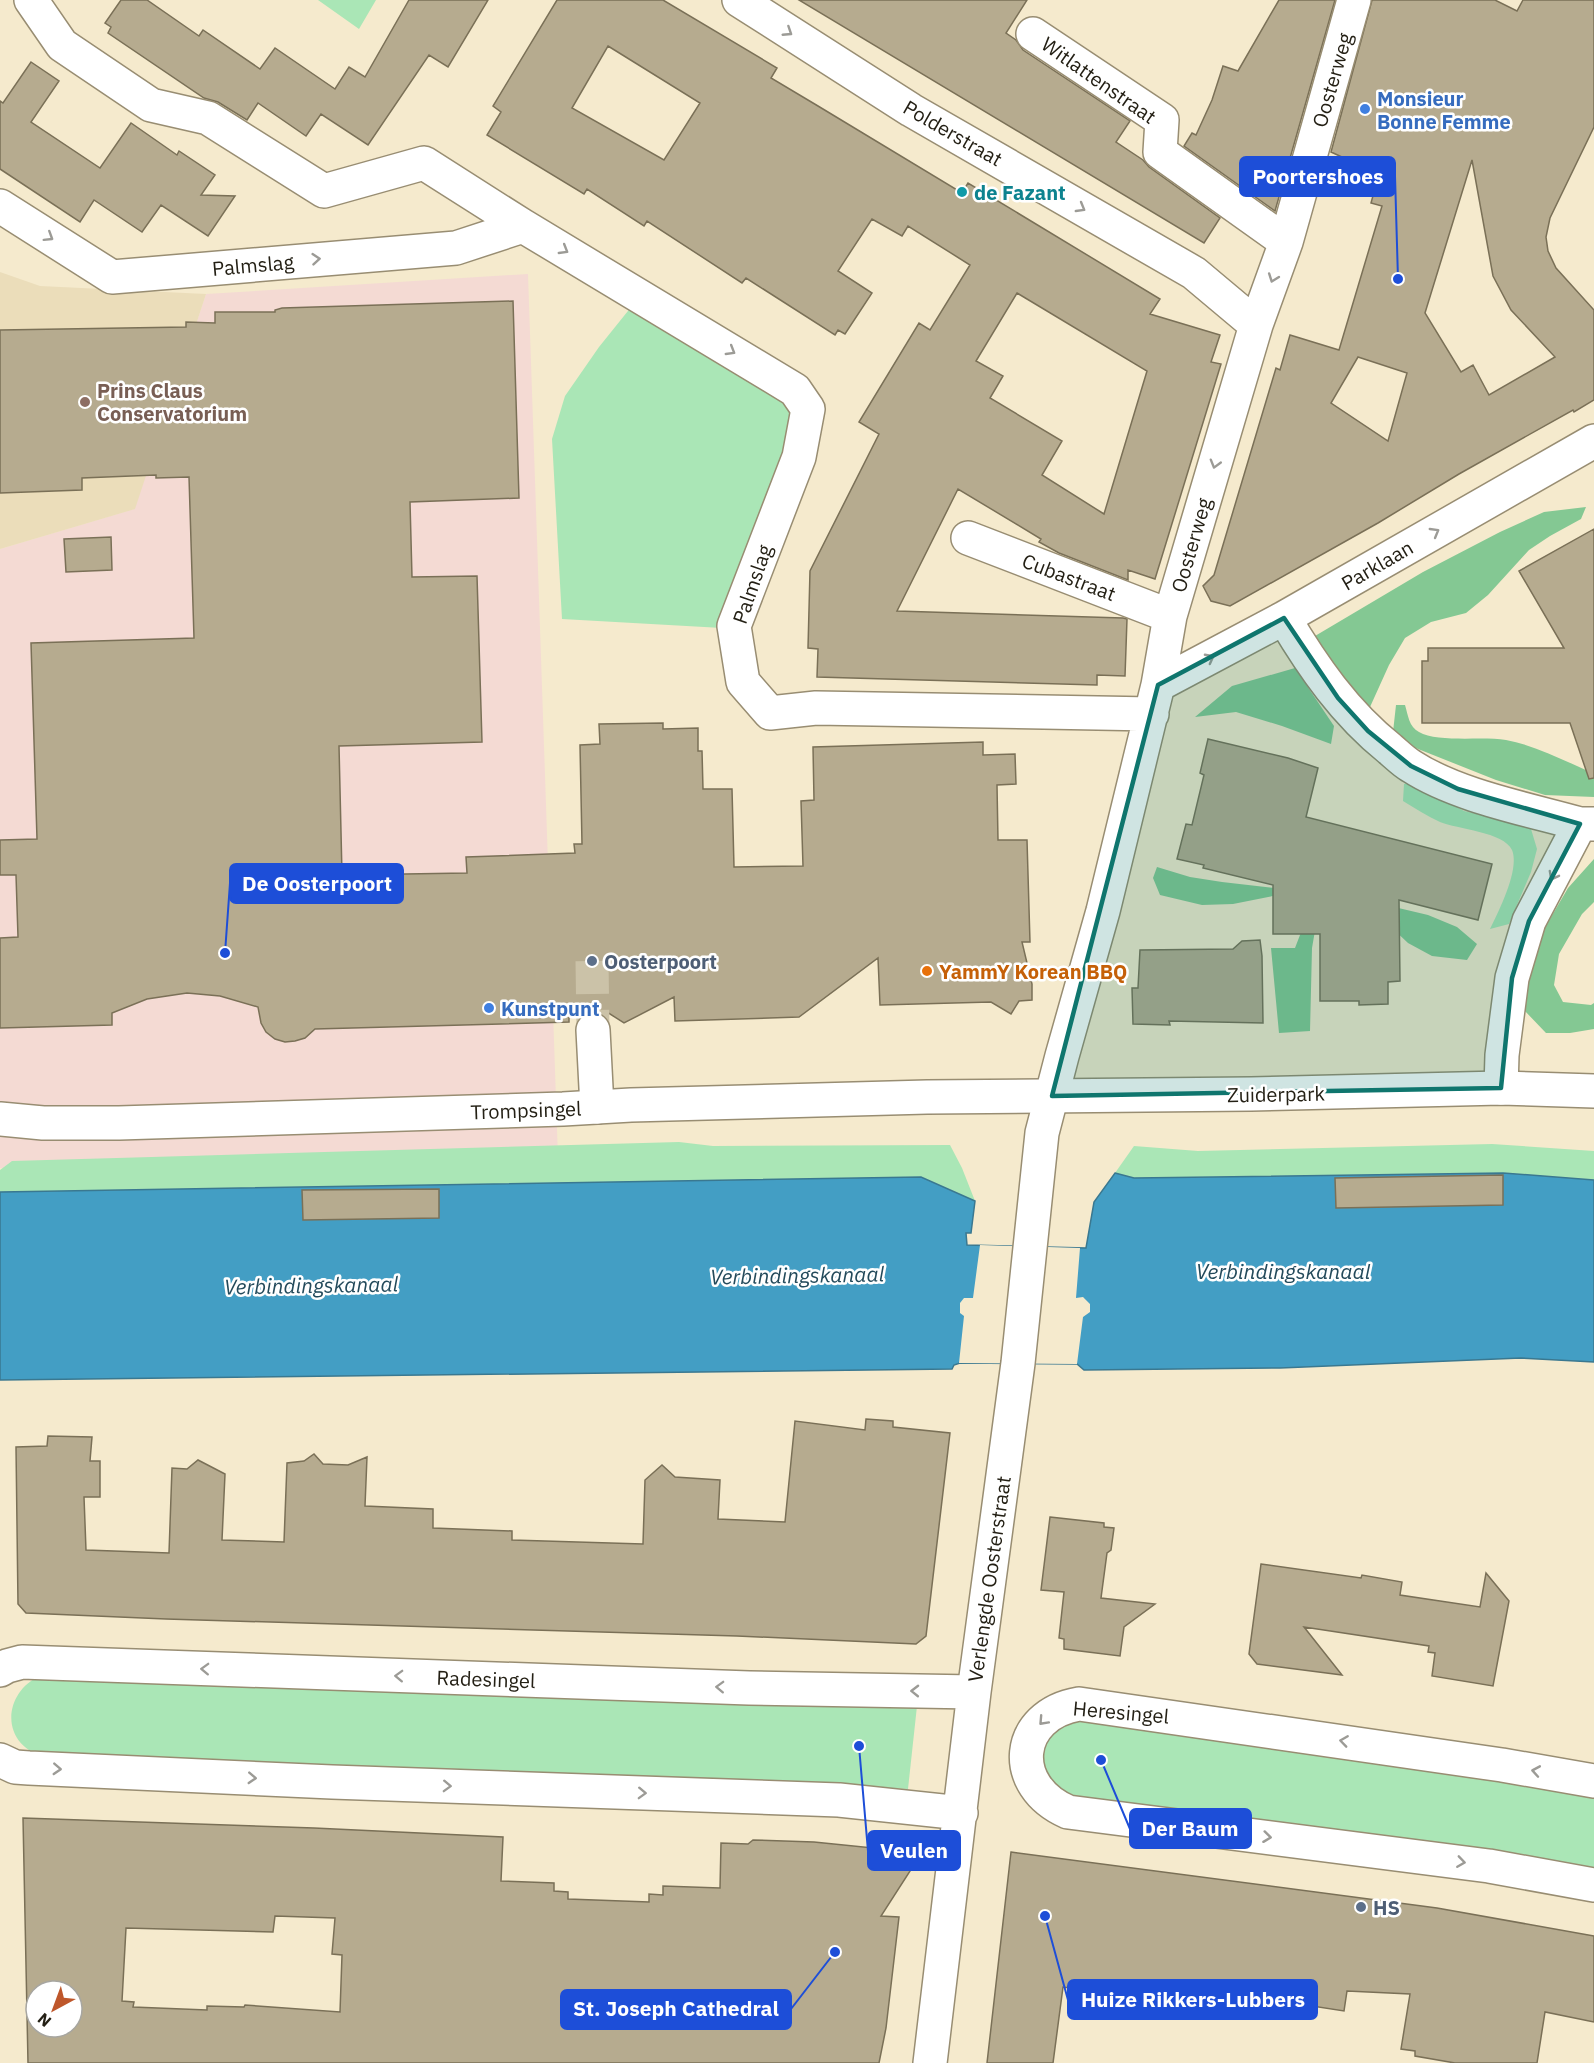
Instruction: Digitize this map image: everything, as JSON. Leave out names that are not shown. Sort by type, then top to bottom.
[{"type":"street","name":"Palmslag","points":[[31,0],[62,45],[151,105],[208,118],[324,191],[424,163],[523,226],[795,390],[808,409],[799,457],[734,626],[744,682],[770,713],[816,708],[1155,700]]},
{"type":"street","name":"Polderstraat","points":[[739,0],[911,110],[1194,273],[1256,325]]},
{"type":"street","name":"Oosterweg","points":[[1052,1096],[1103,911],[1155,700],[1170,616],[1256,325],[1286,242],[1354,0]]},
{"type":"street","name":"Witlattenstraat","points":[[1033,34],[1162,120],[1160,152],[1286,242]]},
{"type":"street","name":"Palmslag","points":[[0,206],[112,277],[456,248],[523,226]]},
{"type":"street","name":"Parklaan","points":[[1155,700],[1284,618],[1594,441]]},
{"type":"street","name":"Cubastraat","points":[[968,538],[1170,616]]},
{"type":"street","points":[[1284,618],[1306,655],[1338,698],[1368,731],[1411,766],[1458,789],[1587,824],[1529,921],[1512,978],[1502,1055],[1501,1088]]},
{"type":"street","points":[[593,1030],[597,1107]]},
{"type":"street","name":"Zuiderpark","points":[[1052,1096],[1251,1095],[1501,1088],[1594,1091]]},
{"type":"street","name":"Trompsingel","points":[[0,1119],[43,1124],[119,1123],[927,1097],[1052,1096]]},
{"type":"street","name":"Verlengde Oosterstraat","points":[[930,2063],[974,1692],[1018,1363],[1042,1133],[1052,1096]]},
{"type":"street","name":"Radesingel","points":[[0,1670],[22,1662],[749,1688],[974,1692]]},
{"type":"street","name":"Heresingel","points":[[1594,1781],[1502,1765],[1079,1704],[1064,1706],[1050,1713],[1031,1737],[1027,1752],[1027,1768],[1032,1783],[1041,1796],[1054,1806],[1068,1812],[1490,1866],[1594,1885]]},
{"type":"street","points":[[0,1760],[15,1767],[839,1800],[961,1813]]},
{"type":"highlighted area","points":[[1284,618],[1338,698],[1368,731],[1411,766],[1458,789],[1580,824],[1529,921],[1512,978],[1501,1088],[1052,1096],[1158,685]]},
{"type":"shaded area","name":"Prins Claus Conservatorium","points":[[0,272],[40,286],[206,294],[135,509],[0,549]]},
{"type":"shaded area","points":[[528,274],[559,1188],[0,1168],[0,549],[134,509],[206,294]]},
{"type":"green space","points":[[318,0],[376,0],[359,29]]},
{"type":"green space","points":[[640,296],[818,403],[722,628],[562,619],[552,439],[565,396],[599,347]]},
{"type":"green space","points":[[1586,507],[1581,519],[1529,550],[1488,595],[1466,613],[1431,622],[1405,638],[1389,665],[1370,707],[1338,674],[1315,636],[1423,572],[1500,532],[1544,512]]},
{"type":"green space","points":[[1295,668],[1334,726],[1331,744],[1236,712],[1195,717],[1232,686]]},
{"type":"green space","points":[[1396,705],[1405,705],[1413,727],[1427,735],[1516,742],[1588,771],[1594,771],[1594,797],[1545,795],[1496,780],[1413,747],[1393,732]]},
{"type":"green space","points":[[1412,783],[1464,811],[1531,829],[1537,849],[1531,872],[1509,924],[1490,929],[1511,879],[1514,858],[1512,850],[1500,839],[1440,822],[1403,801],[1404,784]]},
{"type":"green space","points":[[1594,859],[1594,902],[1582,914],[1559,954],[1554,985],[1563,1002],[1591,1005],[1594,1003],[1594,1029],[1570,1033],[1546,1033],[1524,1010],[1524,985],[1540,936],[1568,888]]},
{"type":"green space","points":[[1157,867],[1190,877],[1222,882],[1352,897],[1428,915],[1457,927],[1477,944],[1467,960],[1432,956],[1408,943],[1391,927],[1317,919],[1312,948],[1310,1031],[1279,1033],[1271,948],[1295,948],[1305,922],[1273,896],[1233,904],[1202,905],[1160,895],[1153,878]]},
{"type":"green space","points":[[679,1142],[713,1146],[950,1145],[975,1201],[921,1177],[0,1192],[0,1170],[12,1161]]},
{"type":"green space","points":[[1492,1144],[1594,1151],[1594,1180],[1503,1173],[1134,1178],[1115,1173],[1134,1146],[1198,1151]]},
{"type":"green space","points":[[41,1675],[917,1706],[908,1789],[50,1758],[34,1753],[22,1744],[14,1733],[11,1720],[18,1695]]},
{"type":"green space","points":[[1068,1717],[1594,1790],[1594,1875],[1066,1800],[1041,1769],[1042,1744]]},
{"type":"water","name":"Verbindingskanaal","points":[[1115,1173],[1134,1178],[1503,1173],[1594,1180],[1594,1362],[1521,1358],[1280,1368],[1084,1370],[1077,1364],[960,1363],[954,1365],[952,1369],[0,1380],[0,1192],[921,1177],[975,1201],[971,1233],[966,1233],[967,1245],[1086,1248],[1094,1202]]},
{"type":"pier","points":[[980,1245],[1080,1248],[1076,1298],[1083,1297],[1090,1304],[1090,1312],[1083,1317],[1077,1364],[959,1363],[964,1316],[960,1313],[960,1303],[964,1298],[973,1298]]},
{"type":"building","points":[[121,0],[147,0],[199,36],[203,30],[260,69],[275,48],[335,89],[349,67],[365,77],[409,0],[488,0],[448,67],[429,55],[368,145],[321,114],[306,136],[258,103],[247,120],[218,102],[204,98],[108,33],[111,27],[105,23]]},
{"type":"building","points":[[557,0],[663,0],[777,68],[771,78],[962,193],[968,183],[1160,299],[1150,314],[1220,335],[1211,362],[1221,364],[1155,579],[1128,570],[1128,580],[1059,553],[1039,542],[1041,539],[958,489],[897,611],[1127,619],[1125,676],[1097,675],[1097,685],[817,677],[818,649],[808,648],[810,571],[879,434],[859,422],[919,323],[930,330],[970,265],[908,226],[902,236],[872,219],[838,271],[872,293],[845,334],[838,330],[835,335],[746,278],[742,283],[647,221],[644,226],[587,189],[584,194],[487,135],[501,112],[493,106]],"holes":[[[608,46],[700,103],[664,160],[572,108]],[[1017,293],[1147,371],[1104,514],[1042,475],[1062,441],[990,398],[1003,376],[976,361]]]},
{"type":"building","points":[[799,0],[1027,0],[1006,33],[1016,40],[1023,50],[1130,121],[1116,142],[1220,218],[1204,243]]},
{"type":"building","points":[[1279,0],[1335,0],[1275,211],[1184,146],[1192,133],[1196,135],[1212,100],[1223,66],[1238,71]]},
{"type":"building","points":[[1372,0],[1495,0],[1517,11],[1523,0],[1594,0],[1594,127],[1550,218],[1546,237],[1548,251],[1556,268],[1594,310],[1594,400],[1459,474],[1378,523],[1230,606],[1211,601],[1203,586],[1214,575],[1276,368],[1280,370],[1290,335],[1339,350],[1382,206],[1371,203],[1379,174],[1331,152]],"holes":[[[1472,160],[1493,276],[1511,310],[1555,357],[1489,395],[1473,365],[1461,372],[1425,313]],[[1358,357],[1407,373],[1388,441],[1331,403]]]},
{"type":"building","points":[[31,62],[59,81],[31,122],[100,168],[131,123],[177,155],[179,151],[215,175],[201,195],[235,196],[208,236],[161,205],[142,232],[94,200],[80,222],[0,169],[0,101],[3,103]]},
{"type":"building","points":[[513,301],[519,498],[410,502],[412,577],[477,576],[482,742],[339,746],[342,875],[467,873],[466,857],[575,853],[574,844],[582,844],[580,745],[600,744],[599,724],[663,723],[663,729],[698,728],[698,751],[702,751],[703,789],[732,789],[734,867],[803,866],[801,801],[814,800],[813,747],[983,742],[983,755],[1015,754],[1016,784],[997,785],[998,840],[1027,840],[1030,942],[1022,942],[1032,984],[1032,1000],[1019,1001],[1011,1014],[991,1002],[880,1005],[878,958],[799,1017],[675,1021],[674,997],[624,1023],[607,1012],[591,1011],[569,1014],[569,1022],[315,1029],[305,1038],[285,1042],[275,1039],[266,1032],[261,1023],[258,1007],[220,996],[187,993],[147,999],[112,1013],[112,1025],[0,1028],[0,938],[18,937],[16,875],[0,875],[0,840],[37,839],[31,643],[194,638],[189,477],[156,478],[156,475],[82,478],[82,490],[0,493],[0,330],[186,327],[186,322],[215,323],[215,312],[275,312],[282,308]]},
{"type":"building","points":[[1594,529],[1594,778],[1589,779],[1570,723],[1422,723],[1422,661],[1428,661],[1428,648],[1564,648],[1519,571]]},
{"type":"building","points":[[111,537],[112,570],[66,572],[64,539]]},
{"type":"building","points":[[1208,739],[1288,758],[1318,768],[1306,817],[1492,864],[1478,920],[1399,900],[1400,981],[1388,982],[1388,1004],[1359,1005],[1359,1001],[1320,1001],[1320,934],[1273,934],[1273,885],[1203,868],[1204,865],[1177,859],[1186,824],[1192,825],[1204,775],[1200,773]]},
{"type":"building","points":[[1260,940],[1263,1023],[1169,1021],[1170,1025],[1133,1024],[1132,988],[1138,988],[1140,950],[1233,949],[1242,941]]},
{"type":"building","points":[[1503,1175],[1503,1205],[1336,1208],[1335,1178]]},
{"type":"building","points":[[439,1189],[439,1218],[303,1220],[302,1190]]},
{"type":"building","points":[[866,1419],[893,1421],[893,1427],[950,1433],[926,1636],[916,1644],[26,1613],[18,1604],[16,1447],[47,1446],[48,1436],[92,1437],[90,1461],[100,1461],[100,1497],[84,1497],[86,1550],[169,1553],[172,1468],[187,1469],[198,1460],[225,1474],[222,1540],[284,1542],[287,1463],[304,1461],[314,1454],[323,1464],[348,1465],[367,1457],[365,1506],[433,1509],[433,1528],[512,1531],[512,1540],[643,1544],[645,1480],[662,1465],[675,1477],[720,1480],[718,1519],[785,1522],[795,1421],[865,1430]]},
{"type":"building","points":[[1050,1517],[1104,1523],[1104,1527],[1114,1528],[1111,1550],[1107,1553],[1101,1598],[1155,1604],[1124,1627],[1120,1656],[1064,1649],[1064,1639],[1059,1638],[1064,1592],[1041,1590]]},
{"type":"building","points":[[1261,1564],[1361,1578],[1362,1575],[1402,1582],[1400,1595],[1480,1607],[1486,1573],[1509,1601],[1493,1686],[1432,1676],[1435,1653],[1428,1652],[1429,1646],[1304,1627],[1342,1675],[1257,1664],[1249,1654]]},
{"type":"building","points":[[23,1818],[503,1837],[501,1881],[554,1883],[554,1891],[568,1892],[568,1899],[649,1902],[649,1894],[663,1895],[663,1886],[720,1888],[721,1843],[748,1844],[753,1840],[814,1842],[873,1848],[875,1844],[901,1845],[912,1868],[881,1916],[899,1917],[886,2028],[879,2063],[28,2063],[28,2039],[84,2039],[84,1979],[26,1979]],"holes":[[[275,1916],[335,1918],[332,1954],[342,1955],[340,2012],[245,2005],[244,2007],[207,2006],[207,2010],[133,2007],[134,2002],[122,2001],[126,1928],[273,1932]]]},
{"type":"building","points":[[1011,1852],[1437,1908],[1594,1936],[1594,2022],[1545,2012],[1537,2063],[1455,2063],[1415,2056],[1415,2051],[1401,2049],[1410,1994],[1347,1991],[1344,2011],[1162,1983],[1160,2000],[1063,1987],[1053,2063],[987,2063]]},
{"type":"tunnel","points":[[592,961],[593,1030]]},
{"type":"place","name":"Monsieur Bonne Femme","points":[[1365,109]]},
{"type":"place","name":"de Fazant","points":[[962,192]]},
{"type":"place","name":"Poortershoes","points":[[1398,279]]},
{"type":"place","name":"Prins Claus Conservatorium","points":[[85,402]]},
{"type":"place","name":"De Oosterpoort","points":[[225,953]]},
{"type":"place","name":"Oosterpoort","points":[[592,961]]},
{"type":"place","name":"YammY Korean BBQ","points":[[927,971]]},
{"type":"place","name":"Kunstpunt","points":[[489,1008]]},
{"type":"place","name":"Veulen","points":[[859,1746]]},
{"type":"place","name":"Der Baum","points":[[1101,1760]]},
{"type":"place","name":"HS","points":[[1361,1907]]},
{"type":"place","name":"Huize Rikkers-Lubbers","points":[[1045,1916]]},
{"type":"place","name":"St. Joseph Cathedral","points":[[835,1952]]}]
